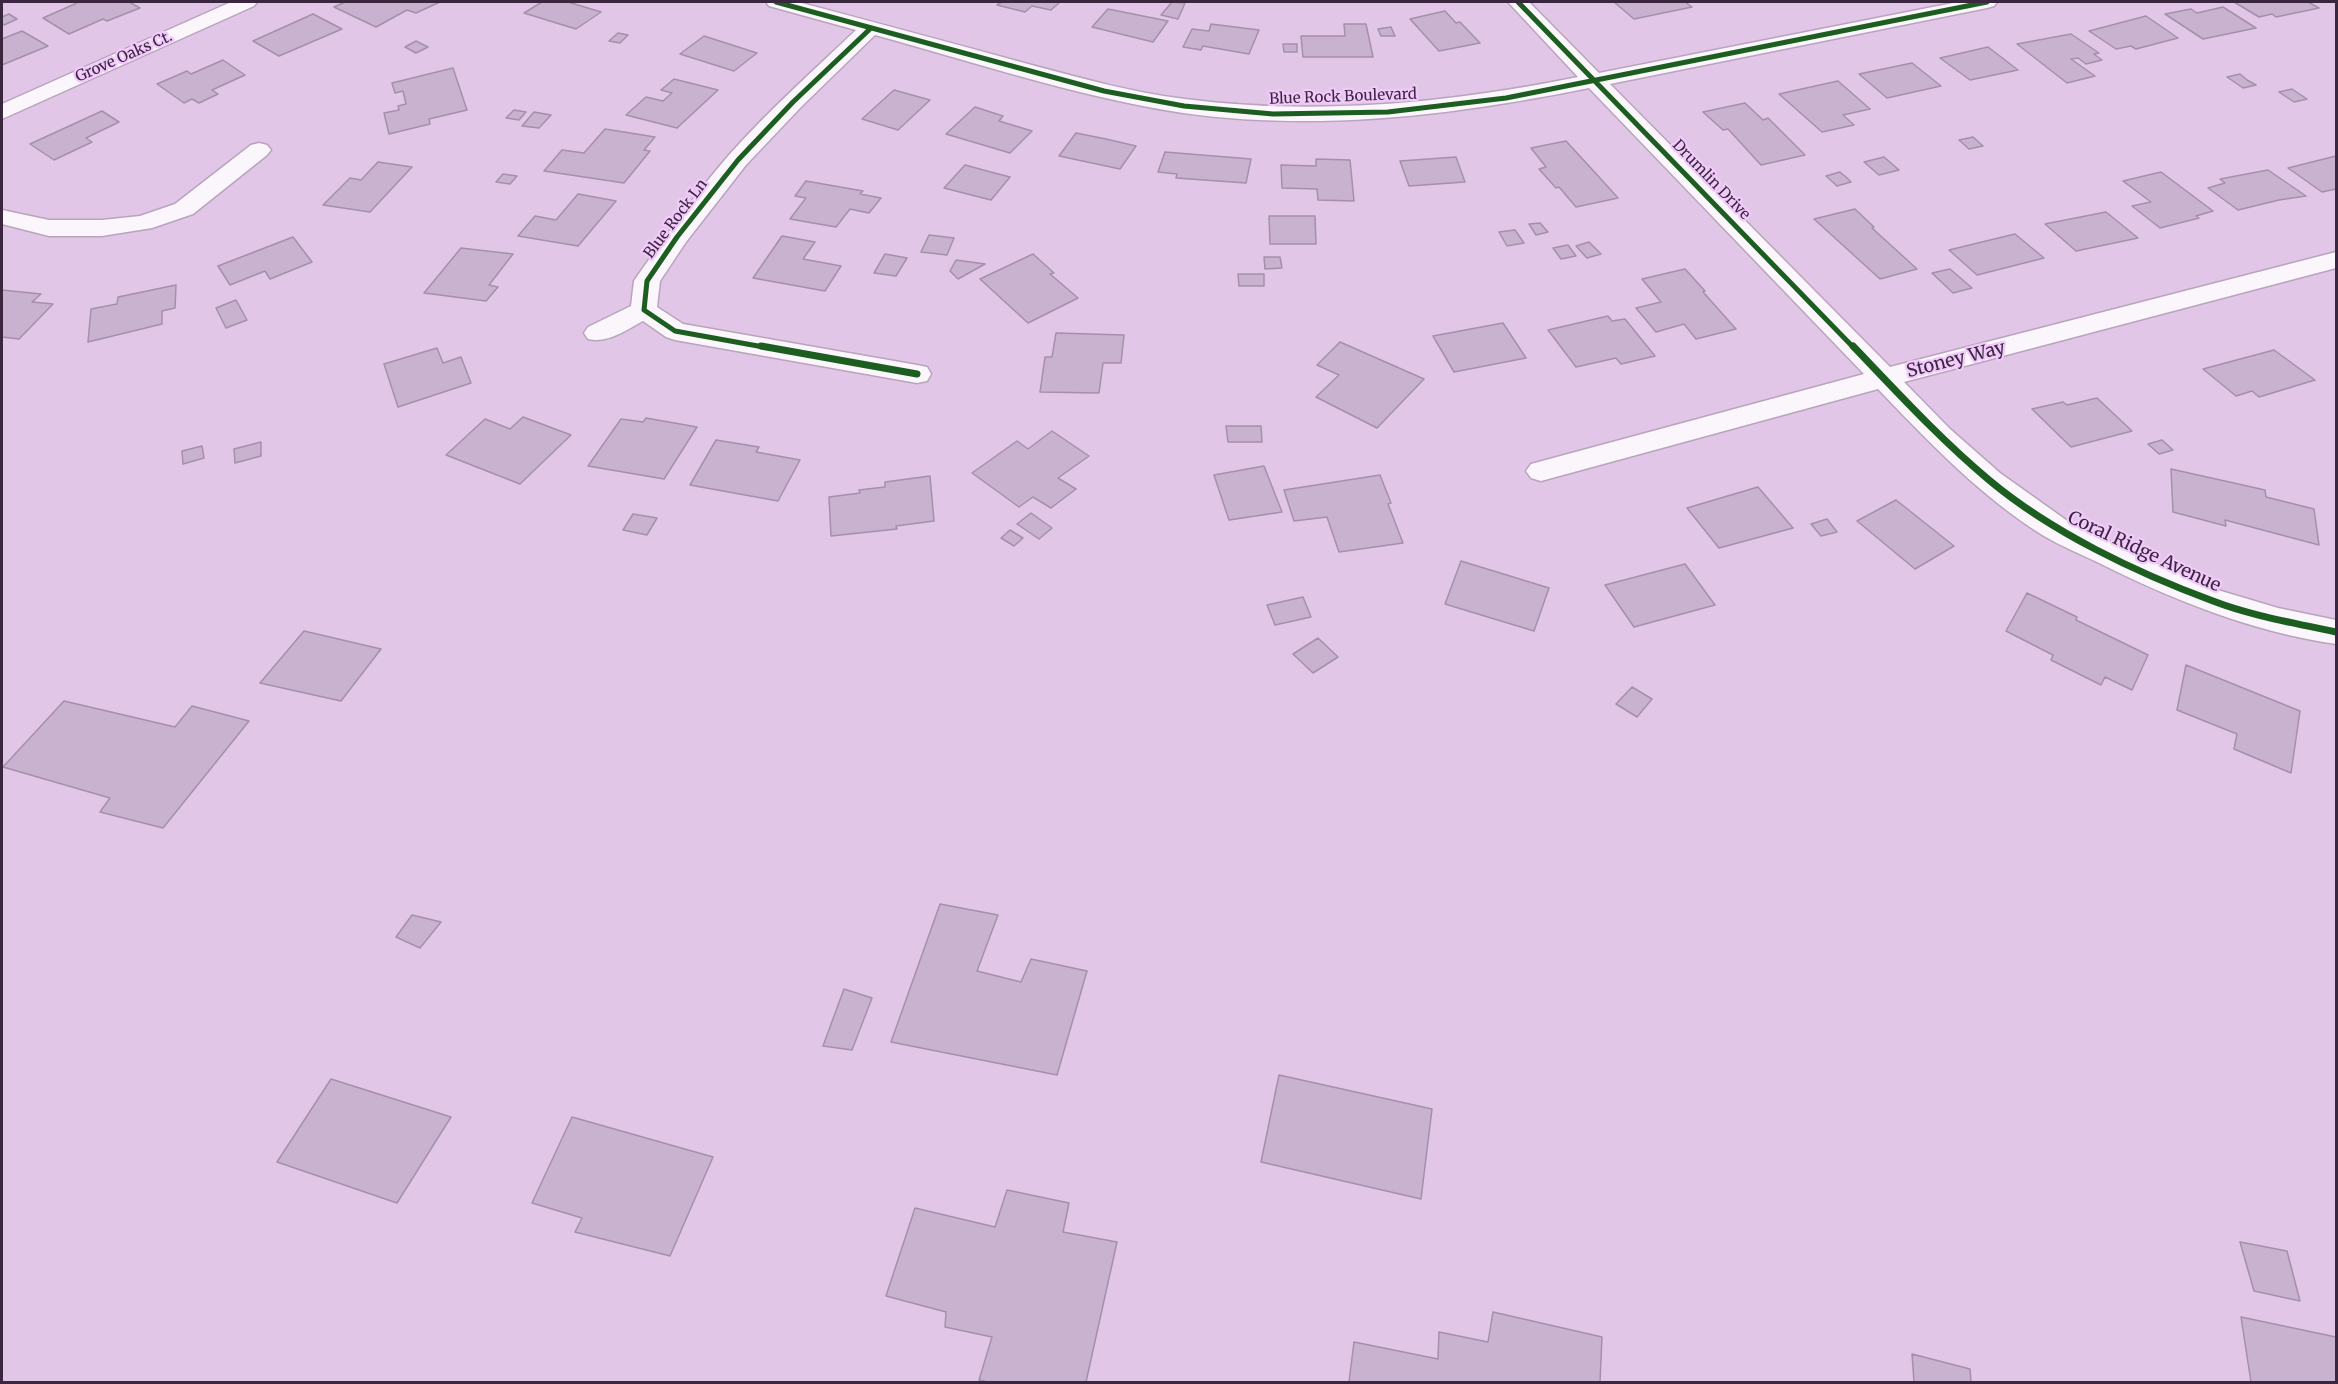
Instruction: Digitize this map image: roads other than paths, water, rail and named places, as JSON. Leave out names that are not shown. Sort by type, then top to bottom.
[{"type":"street","name":"Grove Oaks Ct.","points":[[2,112],[248,2]]},
{"type":"street","name":"Blue Rock Boulevard","points":[[776,2],[1104,91],[1184,106],[1273,114],[1388,112],[1506,98],[1987,2]]},
{"type":"street","name":"Drumlin Drive","points":[[1518,2],[1885,378]]},
{"type":"street","name":"Blue Rock Ln","points":[[644,310],[647,281],[676,237],[738,160],[793,102],[871,28]]},
{"type":"street","points":[[2,217],[49,228],[102,228],[143,223],[183,209],[259,150]]},
{"type":"street","name":"Stoney Way","points":[[1541,471],[2337,260]]},
{"type":"street","points":[[597,333],[644,310],[675,331],[917,374]]},
{"type":"street","name":"Coral Ridge Avenue","points":[[1885,378],[1940,436],[1990,481],[2055,528],[2128,564],[2213,601],[2278,620],[2337,632]]}]
